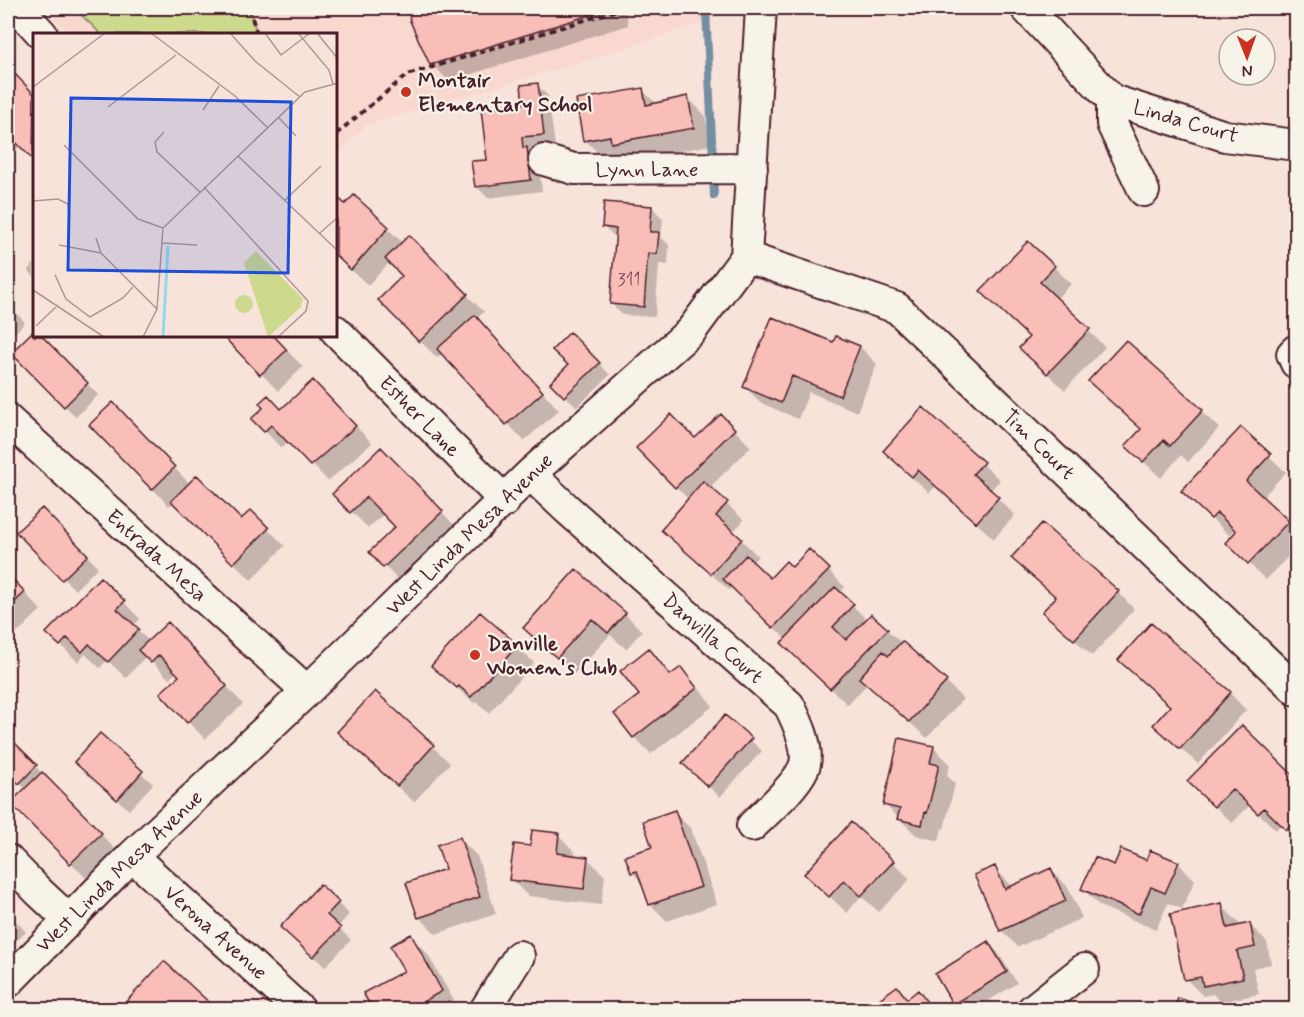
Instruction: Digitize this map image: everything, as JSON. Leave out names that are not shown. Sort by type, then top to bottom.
[{"type":"street","points":[[18,8],[41,33]]},
{"type":"street","points":[[746,257],[741,168],[760,8]]},
{"type":"street","name":"Linda Court","points":[[1026,8],[1112,100],[1225,135],[1296,145]]},
{"type":"street","name":"Linda Court","points":[[1112,100],[1112,124],[1144,190]]},
{"type":"street","name":"Lynn Lane","points":[[543,160],[573,169],[741,168]]},
{"type":"street","name":"West Linda Mesa Avenue","points":[[8,982],[132,856],[505,501],[530,474],[691,330],[746,257]]},
{"type":"street","name":"Tim Court","points":[[746,257],[897,308],[1296,690]]},
{"type":"street","name":"Esther Lane","points":[[338,333],[505,501]]},
{"type":"street","points":[[1296,350],[1292,354],[1296,363]]},
{"type":"street","name":"Entrada Mesa","points":[[13,436],[307,691]]},
{"type":"street","name":"Danvilla Court","points":[[530,474],[789,705],[799,724],[804,764],[794,784],[752,826]]},
{"type":"street","name":"Verona Avenue","points":[[132,856],[300,1010]]},
{"type":"street","points":[[8,860],[69,920]]},
{"type":"street","points":[[485,1010],[519,956]]},
{"type":"street","points":[[1032,1010],[1084,969]]},
{"type":"path","points":[[249,8],[258,33]]},
{"type":"path","points":[[338,132],[407,75],[615,8]]},
{"type":"shaded area","name":"Montair Elementary School","points":[[43,8],[738,8],[738,11],[588,60],[366,125],[338,155],[338,33],[69,33]]},
{"type":"green space","points":[[74,8],[249,8],[257,33],[100,33]]},
{"type":"building","points":[[408,8],[612,8],[430,65],[410,21]]},
{"type":"building","points":[[15,74],[33,93],[33,160],[8,134],[8,81]]},
{"type":"building","points":[[538,83],[544,135],[522,137],[523,148],[527,147],[531,180],[475,187],[471,161],[487,160],[481,109],[523,103],[521,85]]},
{"type":"building","points":[[643,88],[646,105],[688,96],[694,128],[611,143],[610,136],[583,141],[576,100]]},
{"type":"building","points":[[354,195],[389,227],[351,270],[338,258],[338,198],[345,204]]},
{"type":"building","points":[[604,202],[652,206],[650,232],[659,232],[657,254],[648,253],[644,307],[610,304],[616,229],[602,227]]},
{"type":"building","points":[[409,235],[468,294],[419,342],[378,300],[402,276],[385,259]]},
{"type":"building","points":[[1028,241],[1055,266],[1040,282],[1090,329],[1047,374],[1019,348],[1029,337],[980,291]]},
{"type":"building","points":[[475,315],[543,392],[506,425],[437,349]]},
{"type":"building","points":[[772,317],[833,342],[836,336],[860,346],[840,396],[792,376],[781,403],[743,387]]},
{"type":"building","points":[[33,331],[33,338],[44,338],[88,383],[64,407],[11,353]]},
{"type":"building","points":[[570,332],[600,363],[564,397],[550,383],[568,365],[552,350]]},
{"type":"building","points":[[225,338],[276,338],[287,350],[260,375]]},
{"type":"building","points":[[1126,340],[1203,410],[1170,446],[1164,440],[1143,462],[1125,446],[1141,429],[1088,381]]},
{"type":"building","points":[[313,380],[356,426],[310,466],[271,425],[264,432],[251,419],[263,408],[259,403],[268,395],[281,409]]},
{"type":"building","points":[[113,402],[175,467],[152,490],[89,425]]},
{"type":"building","points":[[923,407],[984,462],[973,474],[999,497],[976,523],[918,470],[912,477],[883,451]]},
{"type":"building","points":[[671,414],[695,438],[721,414],[735,429],[675,488],[636,448]]},
{"type":"building","points":[[1241,427],[1271,454],[1246,481],[1289,521],[1248,564],[1226,543],[1236,531],[1217,513],[1211,519],[1181,491]]},
{"type":"building","points":[[381,447],[443,511],[383,568],[369,552],[395,527],[366,497],[350,513],[332,494]]},
{"type":"building","points":[[197,475],[241,519],[251,510],[269,528],[233,564],[171,501]]},
{"type":"building","points":[[703,481],[728,502],[716,516],[742,539],[711,574],[661,530]]},
{"type":"building","points":[[42,508],[88,555],[62,580],[16,532]]},
{"type":"building","points":[[1042,523],[1119,591],[1074,640],[1042,612],[1056,597],[1011,558]]},
{"type":"building","points":[[809,549],[830,569],[773,628],[723,579],[746,555],[770,578],[786,561],[792,567]]},
{"type":"building","points":[[576,569],[626,613],[608,633],[592,619],[557,658],[523,628]]},
{"type":"building","points":[[8,574],[25,592],[8,609]]},
{"type":"building","points":[[100,577],[125,601],[117,609],[139,629],[108,662],[89,644],[82,652],[67,638],[60,646],[46,633]]},
{"type":"building","points":[[835,587],[854,604],[833,627],[846,640],[871,614],[888,629],[830,689],[781,643]]},
{"type":"building","name":"Danville Women's Club","points":[[480,612],[518,645],[471,697],[431,666]]},
{"type":"building","points":[[168,622],[227,686],[187,723],[160,693],[179,676],[159,655],[151,663],[138,650]]},
{"type":"building","points":[[1151,623],[1231,692],[1180,749],[1153,725],[1170,706],[1118,660]]},
{"type":"building","points":[[902,641],[947,681],[909,722],[859,678],[883,651],[888,656]]},
{"type":"building","points":[[649,648],[670,675],[681,667],[697,688],[633,738],[614,714],[639,695],[620,671]]},
{"type":"building","points":[[375,691],[434,745],[397,786],[337,732]]},
{"type":"building","points":[[725,715],[752,738],[708,787],[682,763]]},
{"type":"building","points":[[1242,725],[1296,778],[1296,819],[1286,830],[1264,808],[1258,814],[1232,789],[1214,807],[1187,781]]},
{"type":"building","points":[[100,733],[143,771],[117,800],[74,762]]},
{"type":"building","points":[[8,736],[37,765],[19,784],[8,773]]},
{"type":"building","points":[[899,738],[934,746],[930,763],[939,765],[922,825],[897,819],[900,809],[883,805]]},
{"type":"building","points":[[42,772],[102,833],[70,864],[10,803]]},
{"type":"building","points":[[675,810],[701,887],[649,905],[637,871],[631,873],[625,856],[652,847],[643,821]]},
{"type":"building","points":[[851,822],[894,861],[861,896],[844,880],[829,897],[804,874]]},
{"type":"building","points":[[532,830],[559,833],[557,853],[588,857],[584,889],[509,880],[514,844],[530,846]]},
{"type":"building","points":[[460,837],[480,897],[418,918],[406,883],[445,869],[437,845]]},
{"type":"building","points":[[1121,849],[1146,860],[1150,850],[1179,862],[1165,893],[1151,887],[1139,914],[1081,889],[1095,857],[1114,865]]},
{"type":"building","points":[[995,866],[1005,889],[1051,868],[1066,901],[1000,931],[974,875]]},
{"type":"building","points":[[320,884],[339,902],[327,915],[341,928],[313,957],[280,927]]},
{"type":"building","points":[[1222,903],[1227,928],[1250,923],[1255,947],[1237,951],[1243,978],[1203,986],[1201,977],[1184,980],[1170,914]]},
{"type":"building","points":[[411,934],[442,991],[409,1010],[373,1010],[363,993],[404,971],[390,946]]},
{"type":"building","points":[[988,941],[1007,972],[953,1005],[935,974]]},
{"type":"building","points":[[164,961],[212,1005],[207,1010],[129,1010],[124,1004]]},
{"type":"building","points":[[897,986],[907,999],[918,990],[933,1010],[879,1010],[874,1003]]},
{"type":"building","points":[[1178,998],[1209,1008],[1209,1010],[1174,1010]]},
{"type":"waterway","points":[[706,8],[713,162]]},
{"type":"waterway","points":[[713,174],[714,196]]},
{"type":"place","name":"Montair Elementary School","points":[[406,92]]},
{"type":"place","name":"Danville Women's Club","points":[[475,655]]}]
